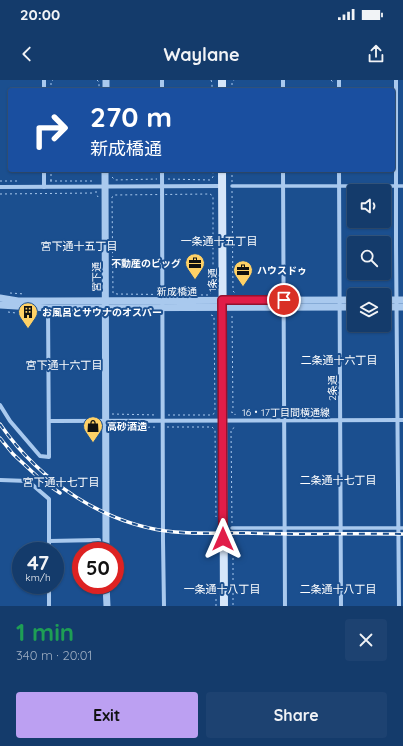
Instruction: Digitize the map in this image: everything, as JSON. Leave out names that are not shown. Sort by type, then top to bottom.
[{"type":"main road","name":"1条通","points":[[222,172],[224,606]]},
{"type":"street","points":[[396,80],[396,186],[400,303],[397,420],[401,528],[399,606]]},
{"type":"street","points":[[44,172],[44,187]]},
{"type":"street","name":"宮下通","points":[[105,172],[106,542]]},
{"type":"street","points":[[162,172],[164,606]]},
{"type":"street","points":[[283,172],[284,606]]},
{"type":"street","name":"2条通","points":[[339,172],[341,606]]},
{"type":"street","points":[[0,187],[222,186]]},
{"type":"street","points":[[232,186],[403,186]]},
{"type":"street","name":"新成橋通","points":[[0,298],[48,305]]},
{"type":"street","name":"新成橋通","points":[[340,304],[347,302]]},
{"type":"street","name":"新成橋通","points":[[0,305],[340,304],[347,306]]},
{"type":"street","points":[[0,406],[10,421],[40,456],[49,457],[48,305]]},
{"type":"street","name":"16・17丁目間横通線","points":[[49,421],[403,420]]},
{"type":"street","points":[[0,480],[28,480],[49,500],[49,541],[99,540],[99,542]]},
{"type":"street","points":[[232,528],[401,528]]},
{"type":"street","points":[[49,594],[49,606]]},
{"type":"street","points":[[106,594],[106,606]]},
{"type":"path","points":[[51,172],[51,181]]},
{"type":"path","points":[[232,172],[232,291],[236,295]]},
{"type":"path","points":[[0,194],[96,193],[99,197]]},
{"type":"path","points":[[10,293],[28,294]]},
{"type":"path","points":[[232,316],[233,412],[235,413]]},
{"type":"path","points":[[112,428],[212,427],[215,430],[216,509]]},
{"type":"path","points":[[233,606],[231,430],[235,427]]},
{"type":"railway","points":[[0,424],[16,445],[54,482],[76,497],[100,510],[124,521],[149,528],[193,533],[403,534]]},
{"type":"railway","points":[[0,438],[13,454],[40,479],[60,493]]},
{"type":"place","name":"不動産のビッグ","points":[[195,280]]},
{"type":"place","name":"ハウスドゥ","points":[[243,287]]},
{"type":"place","name":"お風呂とサウナのオスパー","points":[[28,329]]},
{"type":"place","name":"高砂酒造","points":[[93,443]]},
{"type":"district","name":"一条通十五丁目","points":[[219,241]]},
{"type":"district","name":"宮下通十五丁目","points":[[79,246]]},
{"type":"district","name":"二条通十六丁目","points":[[339,360]]},
{"type":"district","name":"宮下通十六丁目","points":[[64,365]]},
{"type":"district","name":"二条通十七丁目","points":[[338,480]]},
{"type":"district","name":"宮下通十七丁目","points":[[61,482]]},
{"type":"district","name":"一条通十八丁目","points":[[222,589]]},
{"type":"district","name":"二条通十八丁目","points":[[338,589]]},
{"type":"route","points":[[223,539],[222,300],[284,300]]}]
